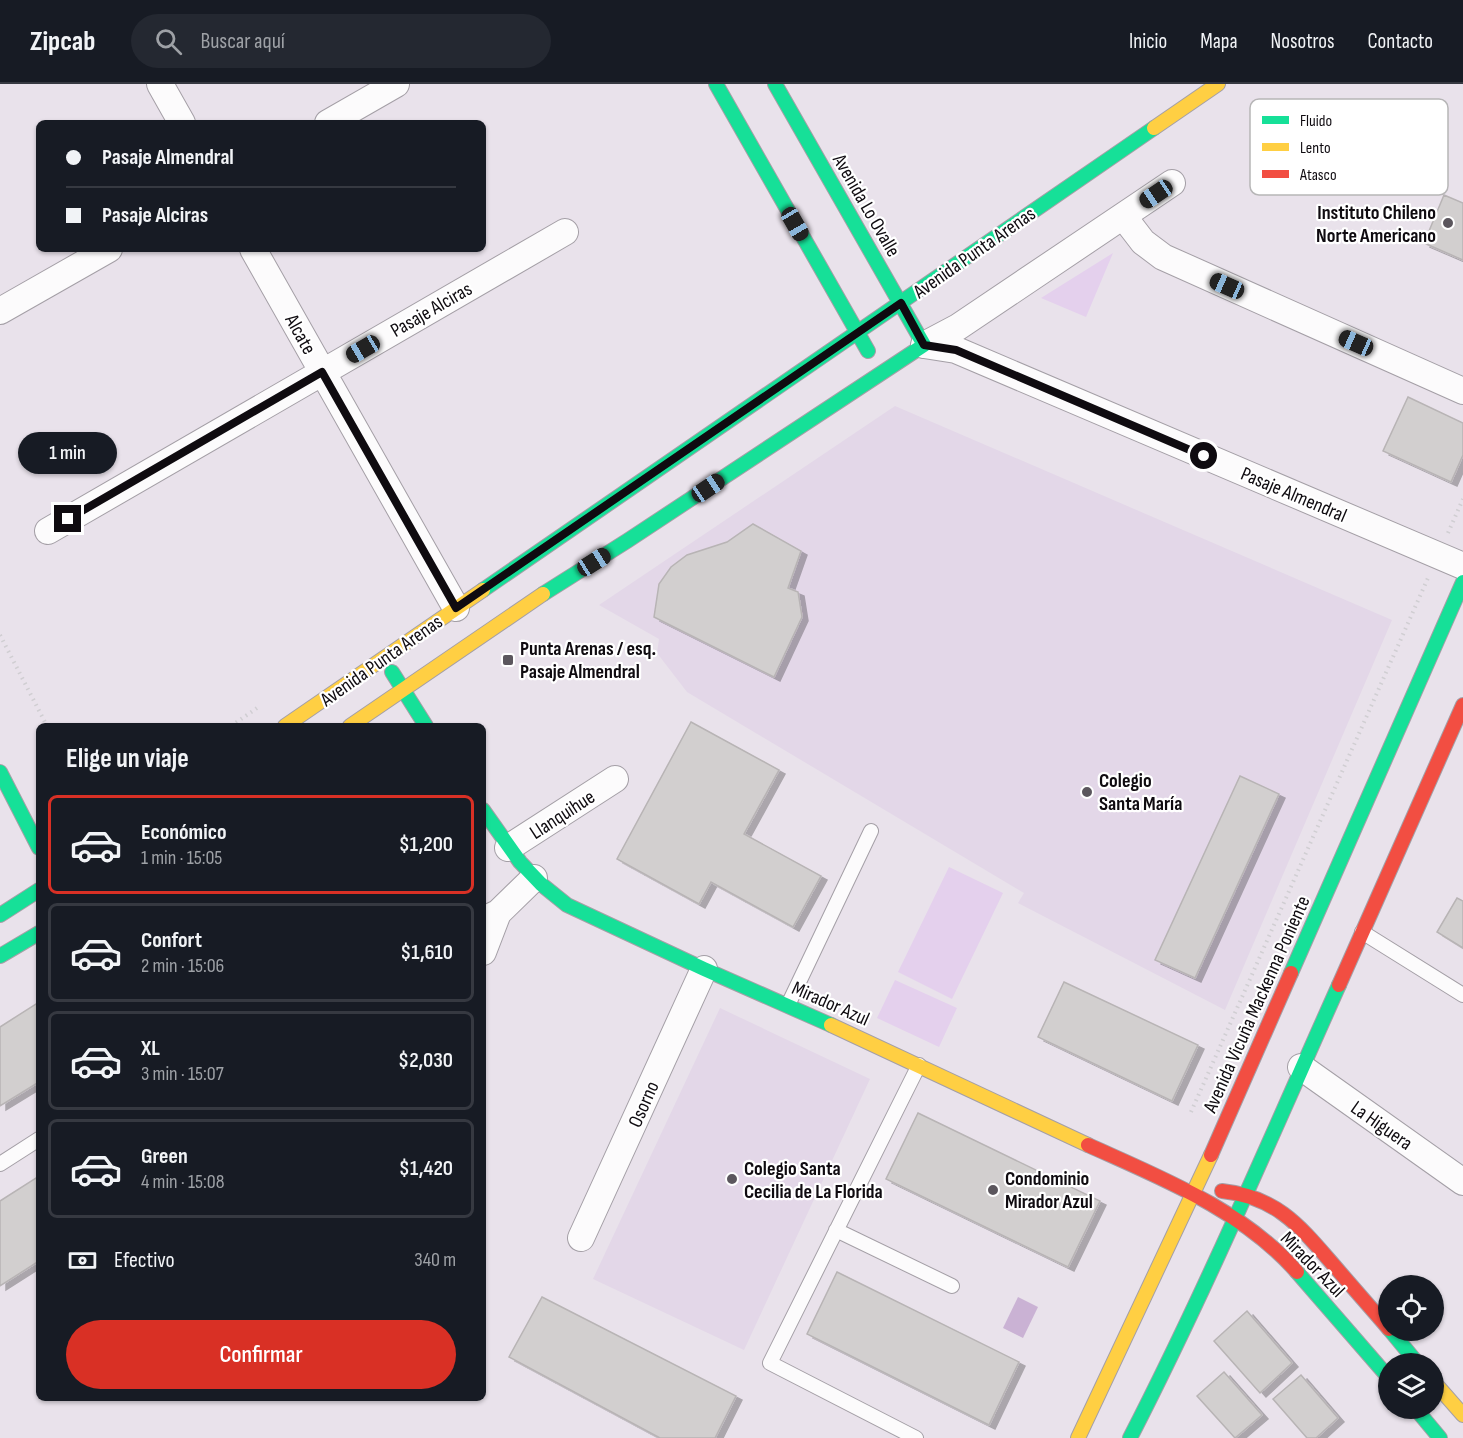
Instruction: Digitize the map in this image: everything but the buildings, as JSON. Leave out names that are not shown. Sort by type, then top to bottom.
[{"type":"main road","points":[[716,84],[881,373]]},
{"type":"main road","name":"Avenida Lo Ovalle","points":[[775,84],[924,345]]},
{"type":"main road","name":"Avenida Punta Arenas","points":[[289,723],[1218,84]]},
{"type":"main road","name":"Avenida Punta Arenas","points":[[355,723],[538,597],[924,345]]},
{"type":"main road","name":"Avenida Vicuña Mackenna Poniente","points":[[1078,1438],[1194,1194],[1463,582]]},
{"type":"main road","points":[[383,658],[424,723]]},
{"type":"main road","points":[[1130,1438],[1161,1378],[1461,717]]},
{"type":"main road","points":[[0,772],[36,842]]},
{"type":"main road","name":"Mirador Azul","points":[[486,815],[508,848],[534,878],[567,905],[919,1065],[1194,1194],[1256,1234],[1290,1264],[1378,1365]]},
{"type":"main road","points":[[0,915],[36,892]]},
{"type":"main road","points":[[0,956],[36,935]]},
{"type":"main road","name":"Mirador Azul","points":[[1194,1194],[1222,1191],[1245,1193],[1278,1208],[1299,1226],[1378,1316]]},
{"type":"main road","name":"Mirador Azul","points":[[1399,1341],[1410,1353]]},
{"type":"main road","points":[[1444,1393],[1463,1415]]},
{"type":"main road","points":[[1424,1419],[1440,1438]]},
{"type":"street","points":[[160,84],[180,120]]},
{"type":"street","points":[[333,120],[396,84]]},
{"type":"street","name":"Avenida Punta Arenas","points":[[924,345],[957,327],[1172,183]]},
{"type":"street","points":[[1124,216],[1143,242],[1162,257],[1463,391]]},
{"type":"street","name":"Pasaje Alciras","points":[[48,531],[565,232]]},
{"type":"street","points":[[0,311],[104,252]]},
{"type":"street","name":"Alcate","points":[[255,252],[456,608]]},
{"type":"street","name":"Pasaje Almendral","points":[[924,345],[956,350],[1463,566]]},
{"type":"street","name":"Llanquihue","points":[[508,848],[615,779]]},
{"type":"street","points":[[486,937],[490,916],[534,878]]},
{"type":"street","name":"Osorno","points":[[581,1238],[704,969]]},
{"type":"street","name":"La Higuera","points":[[1301,1067],[1463,1182]]},
{"type":"lane","points":[[788,1005],[871,831]]},
{"type":"lane","points":[[1362,932],[1463,995]]},
{"type":"lane","points":[[916,1438],[770,1363],[919,1065]]},
{"type":"lane","points":[[0,1164],[36,1141]]},
{"type":"lane","points":[[836,1230],[952,1286]]},
{"type":"path","points":[[1191,1112],[1463,499]]},
{"type":"path","points":[[0,635],[45,723]]},
{"type":"shaded area","points":[[1113,253],[1086,317],[1041,298]]},
{"type":"shaded area","name":"Colegio Santa María","points":[[895,406],[1392,620],[1225,1010],[1018,903],[1024,893],[687,692],[657,653],[659,639],[599,605]]},
{"type":"shaded area","points":[[949,867],[1003,893],[952,999],[898,972]]},
{"type":"shaded area","points":[[895,980],[957,1008],[939,1047],[877,1018]]},
{"type":"shaded area","name":"Colegio Santa Cecilia de La Florida","points":[[720,1008],[870,1079],[744,1350],[593,1279]]},
{"type":"shaded area","points":[[1018,1297],[1038,1307],[1023,1338],[1003,1328]]},
{"type":"traffic: fast","points":[[716,84],[868,351]]},
{"type":"traffic: fast","points":[[543,594],[924,345],[775,84]]},
{"type":"traffic: fast","points":[[483,590],[1154,128]]},
{"type":"traffic: fast","points":[[1291,973],[1463,582]]},
{"type":"traffic: fast","points":[[392,672],[424,723]]},
{"type":"traffic: fast","points":[[0,772],[36,842]]},
{"type":"traffic: fast","points":[[486,814],[520,862],[541,884],[567,905],[831,1025]]},
{"type":"traffic: fast","points":[[0,915],[36,892]]},
{"type":"traffic: fast","points":[[0,956],[36,935]]},
{"type":"traffic: fast","points":[[1130,1438],[1212,1270],[1339,985]]},
{"type":"traffic: fast","points":[[1297,1272],[1378,1365]]},
{"type":"traffic: fast","points":[[1399,1341],[1409,1353]]},
{"type":"traffic: fast","points":[[1424,1419],[1440,1438]]},
{"type":"traffic: slow","points":[[1154,128],[1218,84]]},
{"type":"traffic: slow","points":[[289,723],[483,590]]},
{"type":"traffic: slow","points":[[354,723],[543,594]]},
{"type":"traffic: slow","points":[[831,1025],[1088,1145]]},
{"type":"traffic: slow","points":[[1078,1438],[1211,1155]]},
{"type":"traffic: slow","points":[[1444,1393],[1463,1415]]},
{"type":"traffic: jam","points":[[1339,985],[1463,705]]},
{"type":"traffic: jam","points":[[1211,1155],[1291,973]]},
{"type":"traffic: jam","points":[[1088,1145],[1172,1183],[1226,1213],[1276,1250],[1297,1272]]},
{"type":"traffic: jam","points":[[1222,1191],[1242,1194],[1259,1200],[1288,1217],[1378,1316]]},
{"type":"place","name":"Instituto Chileno Norte Americano","points":[[1448,223]]},
{"type":"place","name":"Punta Arenas / esq. Pasaje Almendral","points":[[508,660]]},
{"type":"place","name":"Colegio Santa María","points":[[1087,792]]},
{"type":"place","name":"Colegio Santa Cecilia de La Florida","points":[[732,1179]]},
{"type":"place","name":"Condominio Mirador Azul","points":[[993,1190]]},
{"type":"route","points":[[68,519],[322,372],[456,608],[901,303],[924,345],[956,350],[1204,456]]}]
